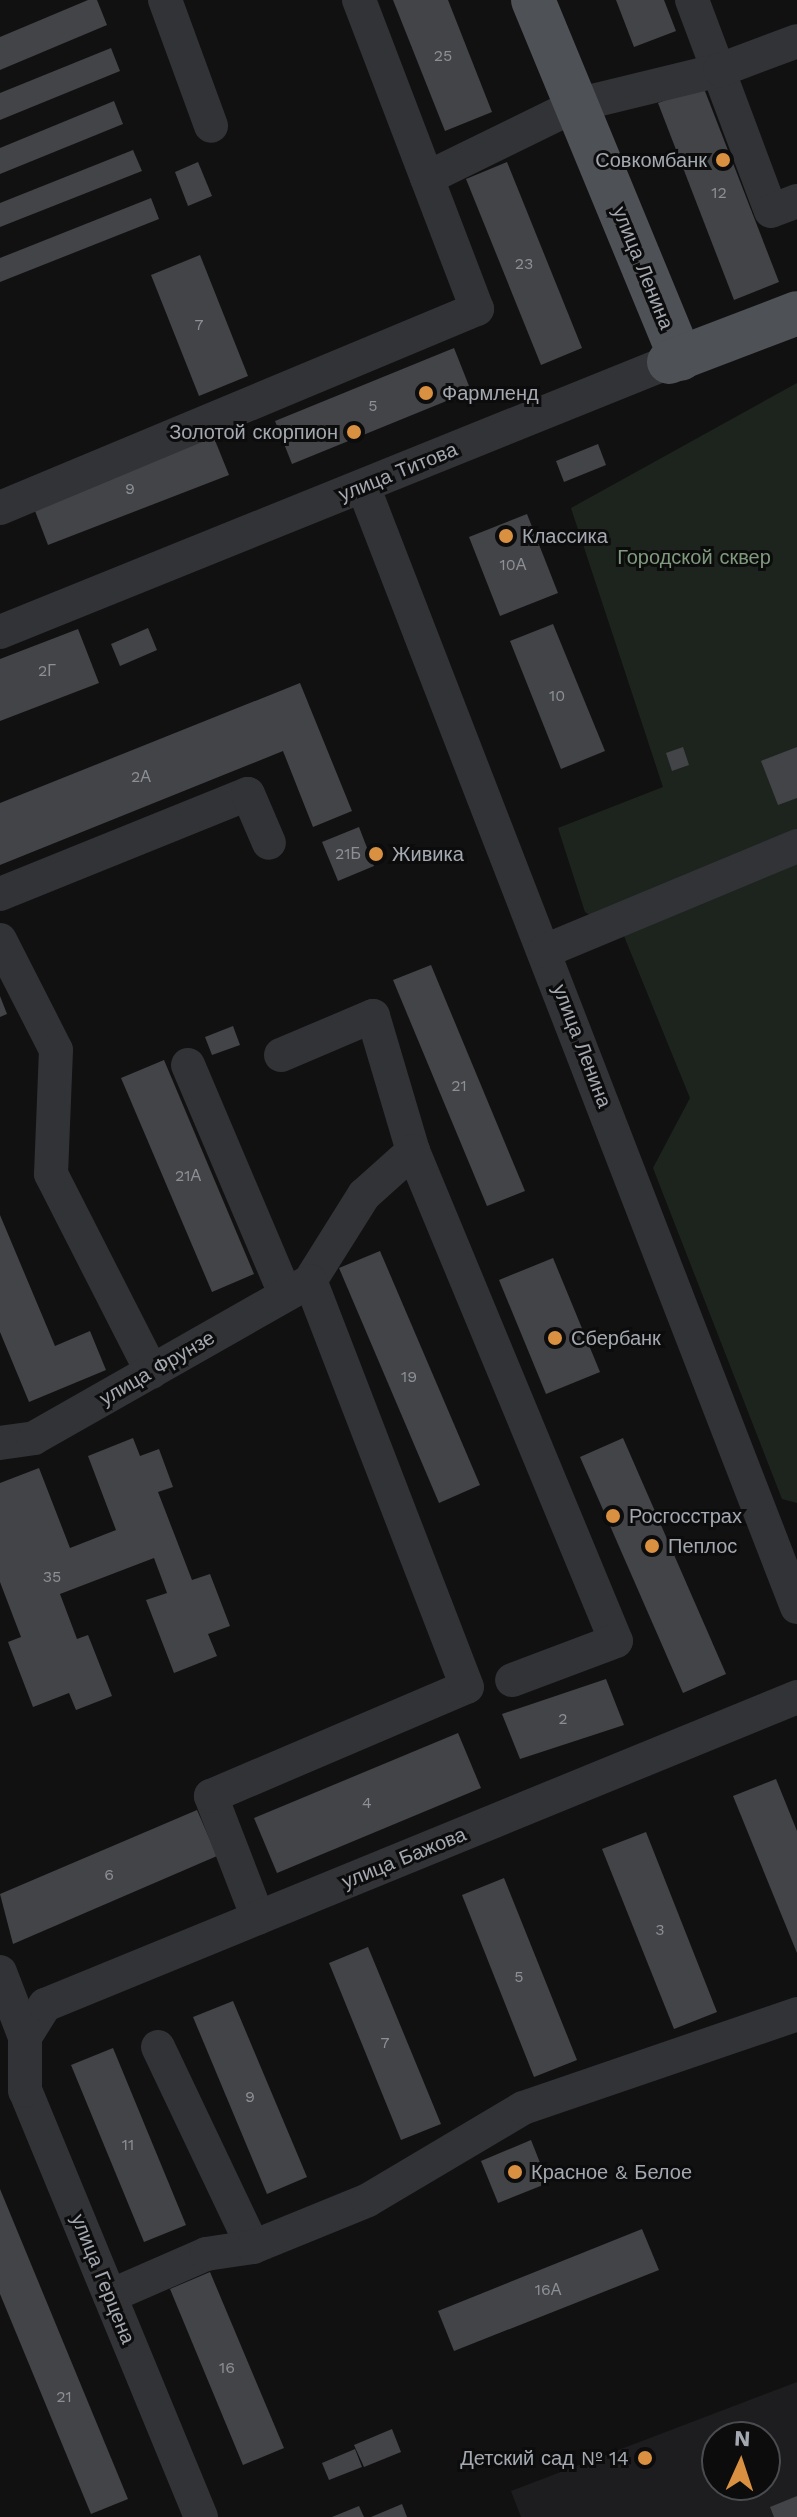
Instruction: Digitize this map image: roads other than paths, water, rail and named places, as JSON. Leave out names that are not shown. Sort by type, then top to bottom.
[{"type":"main road","name":"улица Ленина","points":[[533,0],[675,360]]},
{"type":"main road","name":"улица Титова","points":[[675,360],[797,313]]},
{"type":"street","points":[[165,0],[211,126]]},
{"type":"street","points":[[0,508],[477,309],[359,0]]},
{"type":"street","points":[[692,0],[771,211],[797,201]]},
{"type":"street","points":[[427,178],[576,105],[720,70],[797,41]]},
{"type":"street","name":"улица Титова","points":[[0,632],[675,360]]},
{"type":"street","name":"улица Ленина","points":[[363,486],[797,1607]]},
{"type":"street","points":[[0,894],[248,794],[269,843]]},
{"type":"street","points":[[545,951],[797,846]]},
{"type":"street","points":[[0,940],[56,1050],[51,1174],[152,1372]]},
{"type":"street","points":[[281,1055],[373,1016],[413,1151],[616,1641],[512,1680]]},
{"type":"street","points":[[188,1065],[297,1287],[467,1687],[211,1796],[258,1918]]},
{"type":"street","points":[[297,1287],[364,1195],[413,1151]]},
{"type":"street","name":"улица Фрунзе","points":[[0,1443],[34,1438],[297,1287]]},
{"type":"street","name":"улица Бажова","points":[[25,2037],[45,2005],[797,1697]]},
{"type":"street","points":[[0,1972],[25,2037]]},
{"type":"street","points":[[110,2296],[206,2254],[253,2247],[368,2200],[523,2108],[794,2025]]},
{"type":"street","name":"улица Герцена","points":[[25,2037],[25,2091],[110,2296],[191,2514]]},
{"type":"street","points":[[158,2047],[253,2247]]},
{"type":"place","name":"Совкомбанк","points":[[723,160]]},
{"type":"place","name":"Фармленд","points":[[426,393]]},
{"type":"place","name":"Золотой скорпион","points":[[354,432]]},
{"type":"place","name":"Классика","points":[[506,536]]},
{"type":"place","name":"Живика","points":[[376,854]]},
{"type":"place","name":"Сбербанк","points":[[555,1338]]},
{"type":"place","name":"Росгосстрах","points":[[613,1516]]},
{"type":"place","name":"Пеплос","points":[[652,1546]]},
{"type":"place","name":"Красное & Белое","points":[[515,2172]]},
{"type":"place","name":"Детский сад № 14","points":[[645,2458]]},
{"type":"park label","name":"Городской сквер","points":[[694,557]]}]
